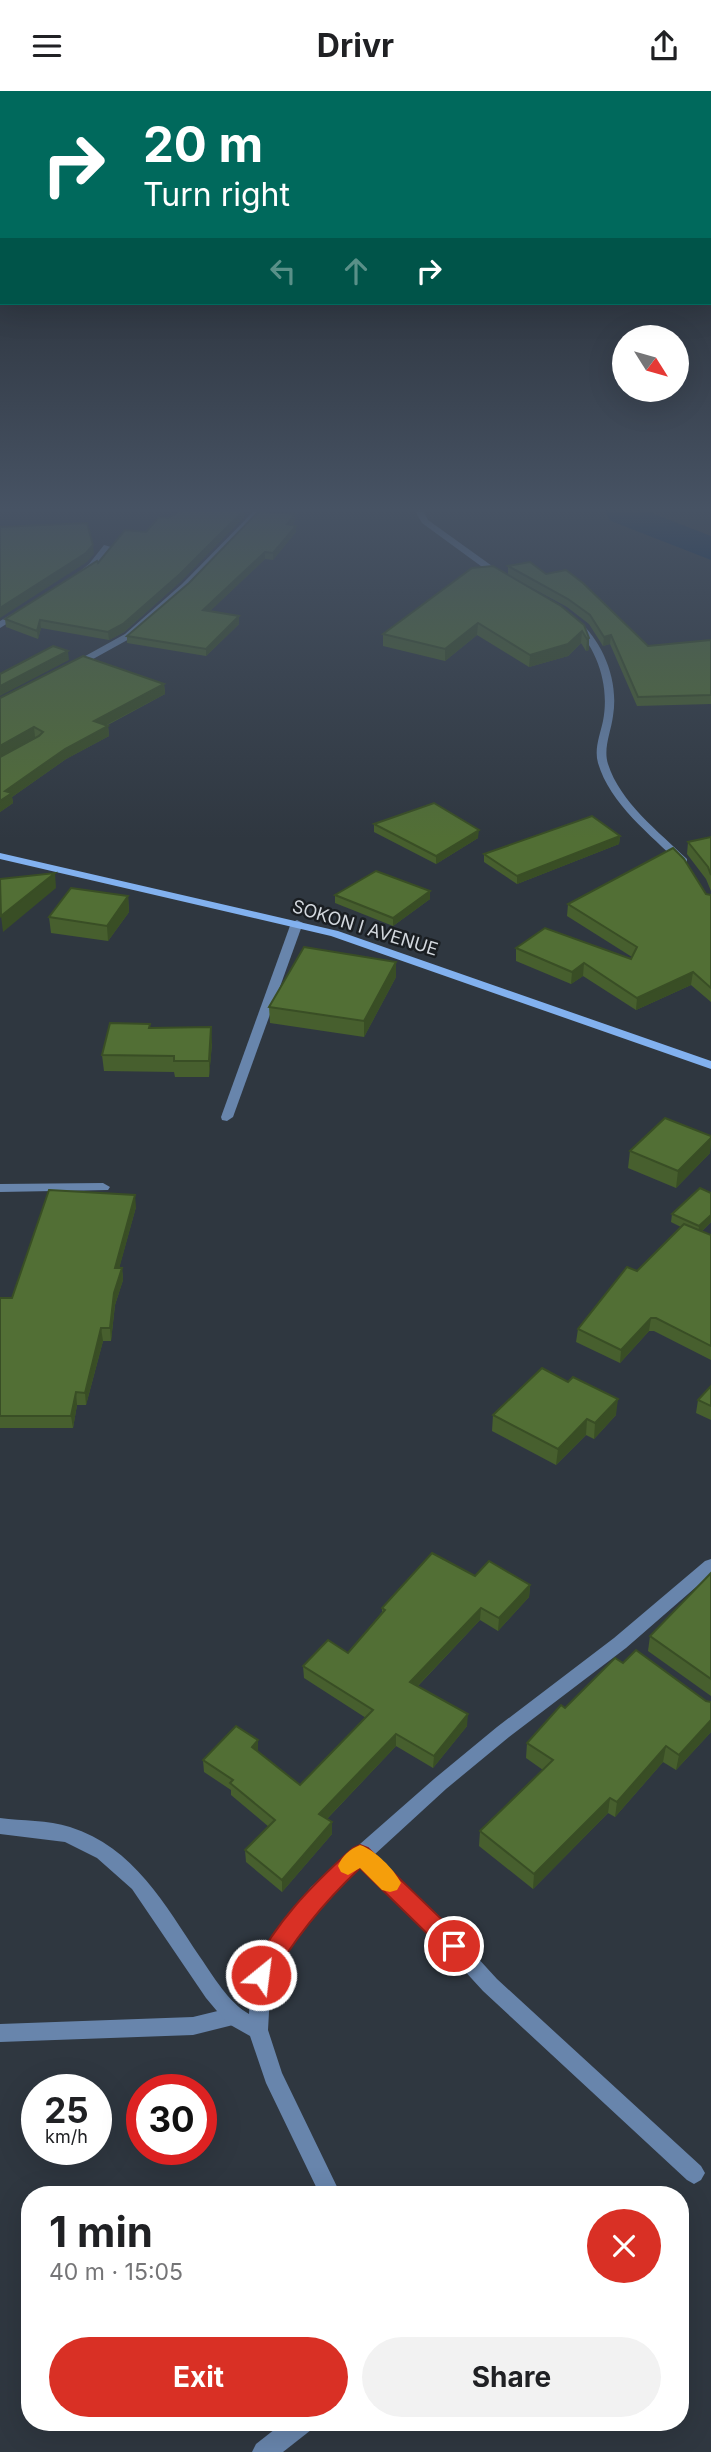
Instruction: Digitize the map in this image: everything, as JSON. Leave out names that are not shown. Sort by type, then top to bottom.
[{"type":"street","points":[[62,672],[128,636],[147,619]]},
{"type":"street","points":[[571,619],[589,634],[602,664],[609,691],[609,716],[603,738],[603,765],[638,816],[689,867]]},
{"type":"street","name":"SOKON I AVENUE","points":[[0,856],[334,933],[711,1065]]},
{"type":"street","points":[[227,1117],[297,923]]},
{"type":"street","points":[[0,1188],[103,1187]]},
{"type":"street","points":[[327,2186],[273,2076],[258,2030],[261,1975],[280,1942],[318,1893],[360,1854],[503,1732],[625,1647],[711,1565]]},
{"type":"street","points":[[0,1826],[67,1834],[104,1852],[139,1883],[196,1972],[234,2015],[258,2030]]},
{"type":"street","points":[[360,1854],[436,1926],[491,1985],[694,2173]]},
{"type":"street","points":[[0,2033],[194,2026],[234,2015]]},
{"type":"street","points":[[264,2452],[291,2431]]},
{"type":"building","points":[[5,619],[128,619],[108,632],[40,620],[37,631]]},
{"type":"building","points":[[147,619],[236,619],[206,649],[127,636]]},
{"type":"building","points":[[403,619],[577,619],[584,625],[589,638],[587,639],[582,631],[568,644],[530,655],[478,623],[445,649],[383,634]]},
{"type":"building","points":[[593,619],[620,619],[648,646],[711,640],[711,695],[638,697],[611,635],[604,637]]},
{"type":"building","points":[[53,646],[68,651],[0,686],[0,674]]},
{"type":"building","points":[[83,656],[164,684],[94,721],[108,726],[65,749],[5,791],[12,793],[0,801],[0,757],[43,732],[34,727],[0,746],[0,698]]},
{"type":"building","points":[[434,803],[479,830],[436,856],[374,824]]},
{"type":"building","points":[[592,816],[620,836],[517,876],[484,854]]},
{"type":"building","points":[[711,837],[711,875],[708,867],[688,842]]},
{"type":"building","points":[[673,848],[684,859],[706,894],[711,895],[711,988],[693,972],[637,998],[584,963],[572,972],[516,948],[545,928],[631,959],[637,947],[568,904]]},
{"type":"building","points":[[376,871],[430,891],[393,918],[335,895]]},
{"type":"building","points":[[55,873],[1,916],[0,879]]},
{"type":"building","points":[[71,888],[128,896],[107,926],[49,917]]},
{"type":"building","points":[[304,947],[396,962],[364,1021],[269,1007]]},
{"type":"building","points":[[110,1023],[150,1024],[149,1028],[211,1027],[209,1061],[174,1061],[174,1056],[102,1055]]},
{"type":"building","points":[[665,1118],[711,1136],[678,1171],[630,1151]]},
{"type":"building","points":[[700,1188],[711,1193],[711,1215],[699,1226],[672,1214]]},
{"type":"building","points":[[49,1190],[135,1195],[115,1268],[122,1268],[114,1293],[110,1328],[101,1328],[85,1393],[76,1392],[71,1416],[0,1416],[0,1298],[12,1298]]},
{"type":"building","points":[[684,1224],[711,1235],[711,1346],[656,1318],[651,1318],[621,1350],[578,1329],[627,1267],[637,1271]]},
{"type":"building","points":[[542,1368],[568,1382],[573,1377],[618,1399],[595,1423],[587,1419],[558,1449],[493,1415]]},
{"type":"building","points":[[711,1386],[711,1406],[698,1400]]},
{"type":"building","points":[[432,1553],[475,1576],[489,1561],[530,1585],[499,1618],[481,1608],[410,1682],[468,1714],[434,1756],[396,1734],[319,1814],[332,1822],[282,1880],[245,1850],[275,1820],[230,1783],[233,1780],[203,1760],[236,1726],[258,1740],[252,1747],[300,1785],[373,1710],[303,1666],[328,1640],[348,1653],[385,1610],[382,1608]]},
{"type":"building","points":[[711,1573],[711,1679],[650,1636]]},
{"type":"building","points":[[636,1650],[711,1702],[711,1720],[679,1755],[666,1746],[617,1802],[610,1798],[534,1874],[480,1831],[553,1760],[527,1743],[561,1705],[565,1708],[615,1658],[623,1663]]},
{"type":"slow traffic","points":[[348,1866],[360,1854],[390,1883]]},
{"type":"route","points":[[261,1975],[280,1942],[318,1893],[360,1854],[454,1946]]}]
